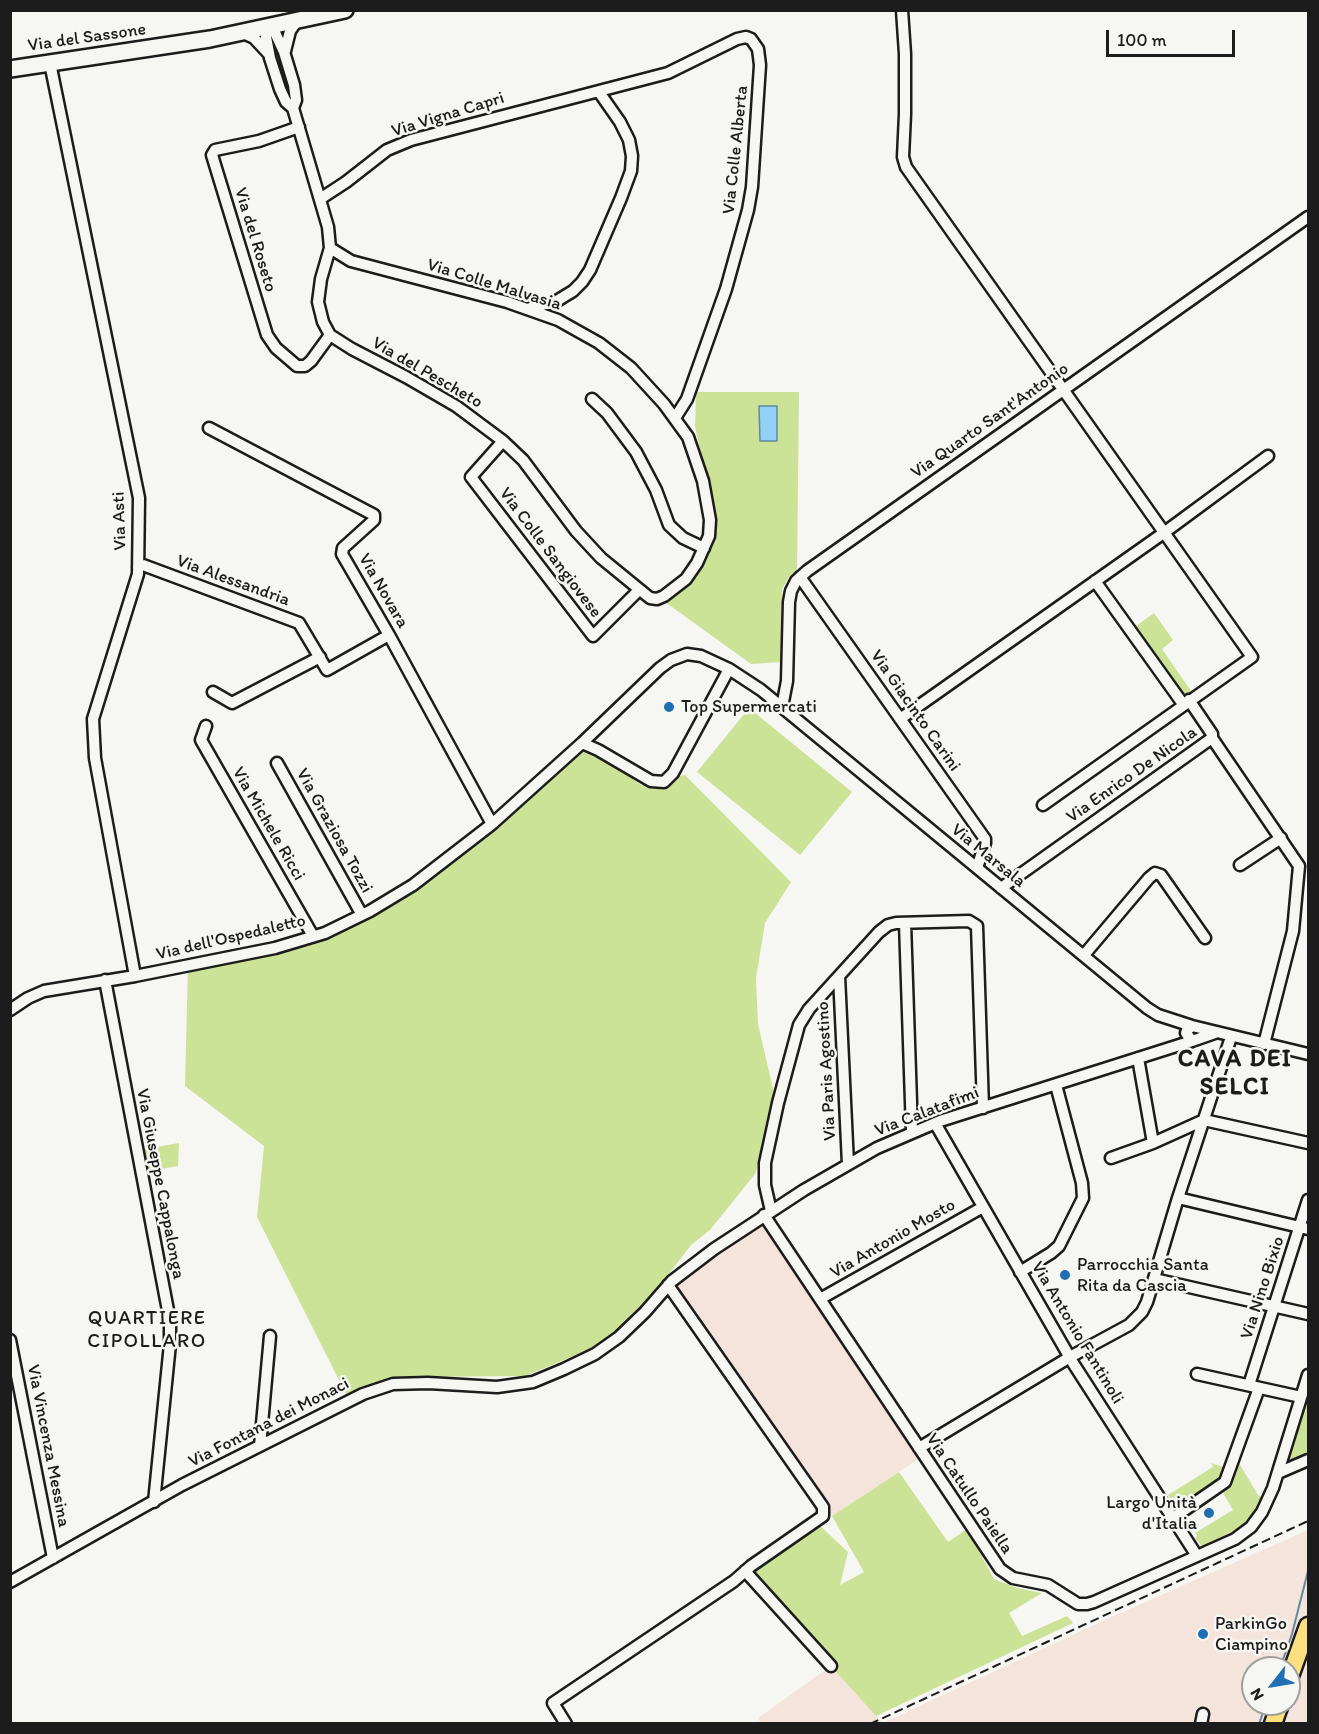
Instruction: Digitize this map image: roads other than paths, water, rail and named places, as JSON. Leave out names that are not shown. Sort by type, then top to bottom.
[{"type":"main road","name":"Via del Sassone","points":[[10,69],[119,54],[345,10]]},
{"type":"main road","points":[[1297,1656],[1308,1626]]},
{"type":"street","points":[[902,10],[905,102],[903,157],[906,167],[1252,657],[1043,805]]},
{"type":"street","points":[[284,52],[287,36],[297,21]]},
{"type":"street","points":[[269,26],[284,52],[296,93],[293,108]]},
{"type":"street","points":[[269,26],[266,37],[270,58],[282,97],[293,108],[328,226],[330,248],[318,296],[320,313],[330,335]]},
{"type":"street","points":[[241,32],[261,43],[270,58]]},
{"type":"street","name":"Via Colle Alberta","points":[[599,92],[668,73],[740,38],[751,39],[758,49],[760,72],[757,128],[747,218],[726,289],[687,399],[675,418]]},
{"type":"street","name":"Via Asti","points":[[50,63],[138,496],[138,574],[93,717],[95,758],[135,976]]},
{"type":"street","points":[[526,308],[555,302],[573,291],[582,282],[590,270],[628,180],[632,156],[629,140],[617,117],[599,92]]},
{"type":"street","name":"Via Vigna Capri","points":[[320,199],[387,150],[402,143],[514,112],[599,92]]},
{"type":"street","name":"Via del Roseto","points":[[299,128],[259,141],[216,150],[212,155],[267,336],[276,348],[297,366],[305,366],[330,335]]},
{"type":"street","name":"Via Quarto Sant'Antonio","points":[[800,577],[1308,217]]},
{"type":"street","name":"Via Colle Malvasia","points":[[330,248],[351,261],[526,308],[570,325],[618,357],[644,381],[688,437],[703,481],[710,520],[709,536],[698,563],[687,579],[657,599],[650,598],[639,590]]},
{"type":"street","name":"Via del Pescheto","points":[[330,335],[456,406],[503,441],[523,460],[576,531],[601,558],[639,590]]},
{"type":"street","points":[[592,399],[607,413],[636,452],[650,477],[671,528],[682,538],[704,548]]},
{"type":"street","name":"Via Novara","points":[[209,428],[374,515],[374,520],[345,546],[342,552],[492,824]]},
{"type":"street","name":"Via Colle Sangiovese","points":[[503,441],[471,477],[592,636],[639,590]]},
{"type":"street","points":[[900,719],[1165,532],[1268,456]]},
{"type":"street","name":"Via Alessandria","points":[[138,567],[143,565],[299,623],[320,657]]},
{"type":"street","points":[[782,706],[787,681],[789,602],[793,586],[800,577]]},
{"type":"street","name":"Via Giacinto Carini","points":[[800,577],[985,840],[977,868]]},
{"type":"street","points":[[1095,581],[1212,734],[1212,738]]},
{"type":"street","points":[[213,692],[232,703],[320,657],[326,669],[330,669],[389,635]]},
{"type":"street","name":"Via dell'Ospedaletto","points":[[10,1010],[44,991],[135,976],[276,948],[313,936],[362,915],[413,885],[492,824],[654,674],[671,660],[682,655],[694,655],[729,669],[782,706]]},
{"type":"street","points":[[582,743],[651,781],[664,782],[673,773],[729,669]]},
{"type":"street","name":"Via Marsala","points":[[782,706],[1147,1008],[1158,1015],[1178,1022],[1190,1034]]},
{"type":"street","name":"Via Michele Ricci","points":[[206,726],[201,740],[313,936]]},
{"type":"street","name":"Via Enrico De Nicola","points":[[1001,888],[1212,738],[1297,861],[1300,874],[1293,931],[1264,1044]]},
{"type":"street","name":"Via Graziosa Tozzi","points":[[277,763],[362,915]]},
{"type":"street","points":[[1240,865],[1281,838]]},
{"type":"street","points":[[1084,955],[1155,873],[1161,875],[1205,938]]},
{"type":"street","name":"Via Catullo Paiella","points":[[983,1108],[977,926],[969,921],[894,924],[883,928],[839,976],[807,1012],[796,1033],[765,1164],[765,1185],[767,1213],[820,1299],[1002,1572],[1016,1579],[1048,1585],[1074,1603],[1084,1605],[1235,1539],[1251,1527],[1262,1512],[1278,1473],[1308,1375]]},
{"type":"street","points":[[905,923],[912,1132]]},
{"type":"street","name":"Via Paris Agostino","points":[[839,976],[848,1164]]},
{"type":"street","name":"Via Giuseppe Cappalonga","points":[[105,980],[170,1321],[170,1344],[154,1502]]},
{"type":"street","name":"Via Calatafimi","points":[[564,1369],[595,1354],[619,1337],[668,1285],[714,1249],[767,1213],[848,1164],[912,1132],[1138,1058],[1190,1034],[1215,1033],[1231,1037]]},
{"type":"street","points":[[919,1448],[1136,1319],[1146,1305],[1178,1198],[1231,1037],[1308,1054]]},
{"type":"street","points":[[1138,1058],[1153,1143]]},
{"type":"street","points":[[1020,1272],[1051,1254],[1059,1246],[1082,1200],[1082,1183],[1056,1085]]},
{"type":"street","points":[[1111,1158],[1153,1143],[1204,1120],[1308,1143]]},
{"type":"street","name":"Via Antonio Fantinoli","points":[[935,1123],[1070,1357],[1197,1556]]},
{"type":"street","points":[[1178,1198],[1304,1228]]},
{"type":"street","name":"Via Nino Bixio","points":[[1173,1518],[1223,1485],[1234,1461],[1274,1306],[1304,1228],[1308,1200]]},
{"type":"street","name":"Via Antonio Mosto","points":[[820,1299],[983,1207]]},
{"type":"street","points":[[1154,1279],[1308,1314]]},
{"type":"street","points":[[566,1724],[553,1703],[696,1607],[823,1516],[823,1507],[668,1285]]},
{"type":"street","points":[[260,1446],[270,1336]]},
{"type":"street","name":"Via Vincenza Messina","points":[[10,1340],[53,1558]]},
{"type":"street","name":"Via Fontana dei Monaci","points":[[10,1582],[154,1502],[363,1395],[393,1384],[497,1386],[533,1382],[564,1369]]},
{"type":"street","points":[[1197,1374],[1301,1397]]},
{"type":"street","points":[[1278,1473],[1308,1460]]},
{"type":"street","points":[[745,1571],[831,1666]]},
{"type":"water","points":[[759,406],[777,406],[777,441],[760,441]]},
{"type":"waterway","points":[[1284,1656],[1308,1571]]},
{"type":"waterway","points":[[1259,1724],[1262,1716]]},
{"type":"railway","points":[[870,1724],[1308,1521]]},
{"type":"place","name":"Top Supermercati","points":[[669,707]]},
{"type":"place","name":"Parrocchia Santa Rita da Cascia","points":[[1065,1275]]},
{"type":"place","name":"Largo Unità d'Italia","points":[[1209,1513]]},
{"type":"place","name":"ParkinGo Ciampino","points":[[1203,1634]]},
{"type":"district","name":"CAVA DEI SELCI","points":[[1235,1074]]},
{"type":"district","name":"QUARTIERE CIPOLLARO","points":[[147,1330]]}]
